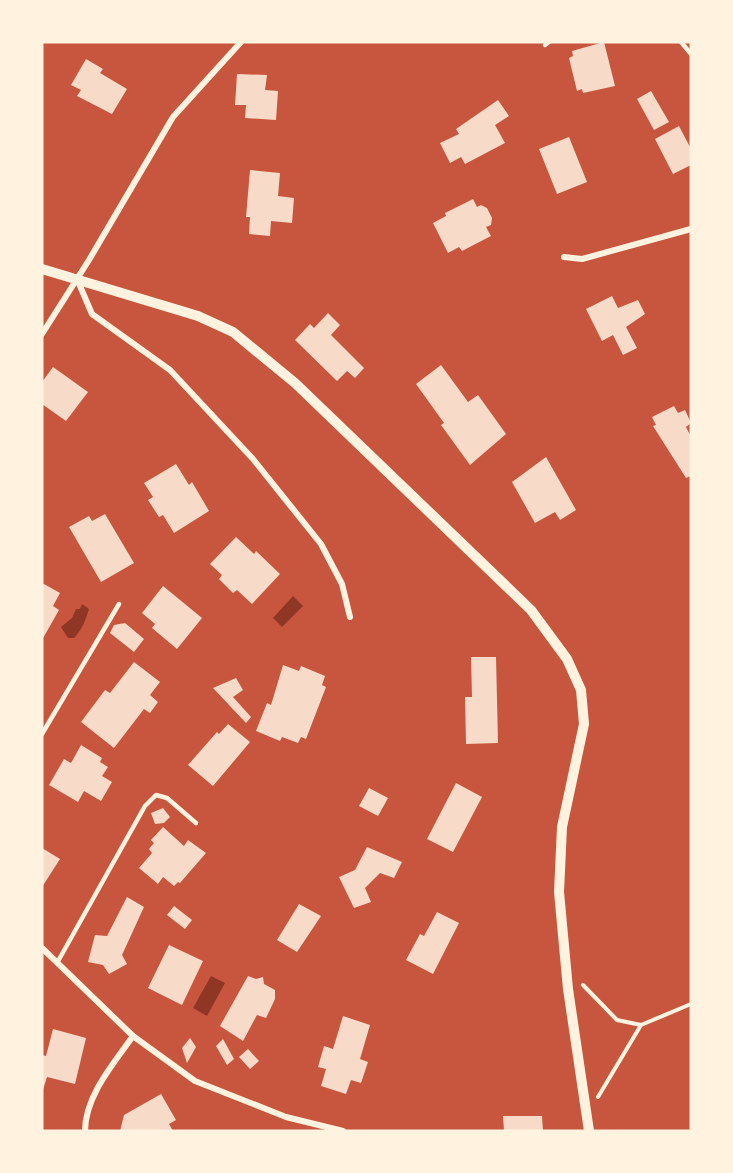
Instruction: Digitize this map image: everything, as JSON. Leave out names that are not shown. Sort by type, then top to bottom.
[{"type":"street","points":[[42,334],[172,117],[241,42]]},
{"type":"street","points":[[564,257],[582,259],[691,229]]},
{"type":"street","points":[[42,269],[198,316],[233,332],[295,383],[531,610],[567,659],[581,690],[584,724],[562,827],[559,892],[566,964],[589,1131]]},
{"type":"street","points":[[77,278],[92,314],[170,370],[253,459],[321,544],[342,584],[350,617]]},
{"type":"street","points":[[42,948],[133,1036],[195,1081],[286,1117],[343,1131]]},
{"type":"street","points":[[85,1131],[85,1120],[102,1080],[133,1036]]},
{"type":"lane","points":[[681,42],[691,54]]},
{"type":"lane","points":[[42,734],[119,604]]},
{"type":"lane","points":[[57,963],[145,806],[156,795],[167,798],[196,823]]},
{"type":"path","points":[[566,964],[617,1020],[641,1025],[691,1004]]},
{"type":"path","points":[[586,1115],[641,1025]]},
{"type":"shaded area","points":[[293,596],[303,606],[282,627],[273,618]]},
{"type":"shaded area","points":[[82,604],[89,609],[85,620],[74,638],[68,638],[61,627],[72,618],[76,609],[80,609]]},
{"type":"shaded area","points":[[211,976],[225,983],[207,1016],[193,1008]]},
{"type":"building","points":[[604,42],[615,86],[583,93],[582,89],[577,91],[569,58],[573,56],[572,51]]},
{"type":"building","points":[[86,59],[103,69],[100,73],[127,89],[112,114],[77,96],[81,90],[71,85]]},
{"type":"building","points":[[237,74],[267,75],[265,90],[278,91],[276,120],[245,118],[246,105],[235,105]]},
{"type":"building","points":[[651,91],[669,122],[654,130],[637,99]]},
{"type":"building","points":[[498,100],[509,116],[495,125],[505,143],[465,164],[461,157],[450,163],[440,143],[459,134],[456,129]]},
{"type":"building","points":[[679,126],[691,149],[691,165],[673,174],[655,139]]},
{"type":"building","points":[[569,137],[587,182],[557,194],[539,149]]},
{"type":"building","points":[[250,170],[280,173],[278,196],[294,198],[292,223],[271,221],[270,236],[249,234],[250,217],[246,217]]},
{"type":"building","points":[[473,199],[477,207],[481,205],[487,208],[492,218],[491,225],[486,227],[491,236],[462,251],[459,247],[448,253],[433,223],[446,216],[445,213]]},
{"type":"building","points":[[612,296],[618,308],[638,300],[645,314],[626,327],[637,348],[623,355],[613,335],[602,341],[586,309]]},
{"type":"building","points":[[328,313],[340,325],[331,335],[364,368],[355,378],[347,371],[337,381],[295,340],[310,324],[314,328]]},
{"type":"building","points":[[441,365],[468,402],[478,395],[506,434],[470,465],[441,425],[444,423],[416,384]]},
{"type":"building","points":[[53,367],[88,392],[66,421],[42,404],[42,382]]},
{"type":"building","points":[[674,406],[678,413],[685,410],[691,423],[686,427],[691,437],[691,476],[686,478],[653,426],[656,425],[652,417]]},
{"type":"building","points":[[546,457],[576,510],[560,520],[555,512],[535,523],[512,482]]},
{"type":"building","points":[[176,464],[189,485],[192,482],[209,511],[174,533],[163,515],[159,517],[148,500],[153,497],[144,483]]},
{"type":"building","points":[[105,514],[134,563],[101,582],[69,527],[89,516],[92,521]]},
{"type":"building","points":[[236,537],[254,554],[256,551],[280,574],[252,604],[237,590],[233,593],[219,579],[222,575],[210,564]]},
{"type":"building","points":[[42,585],[60,593],[53,606],[59,610],[42,640]]},
{"type":"building","points":[[163,586],[202,618],[177,649],[152,628],[155,624],[142,613]]},
{"type":"building","points":[[125,623],[144,639],[134,652],[110,633],[114,625]]},
{"type":"building","points":[[471,657],[496,657],[498,743],[466,744],[465,697],[472,697]]},
{"type":"building","points":[[134,662],[160,682],[150,695],[158,702],[150,713],[144,709],[114,748],[81,722],[105,690],[110,693]]},
{"type":"building","points":[[283,665],[299,671],[301,666],[325,676],[322,685],[326,687],[306,739],[301,737],[298,743],[282,737],[280,741],[256,731],[267,703],[271,705]]},
{"type":"building","points":[[236,678],[243,690],[233,697],[251,717],[246,723],[213,688]]},
{"type":"building","points":[[228,724],[250,742],[213,786],[188,765],[217,732],[219,734]]},
{"type":"building","points":[[81,745],[102,758],[100,762],[108,767],[102,776],[112,782],[101,801],[84,791],[78,802],[49,785],[64,759],[71,763]]},
{"type":"building","points":[[456,783],[482,797],[453,852],[427,839]]},
{"type":"building","points":[[369,788],[388,798],[378,816],[359,806]]},
{"type":"building","points":[[163,808],[170,817],[164,823],[155,824],[151,813]]},
{"type":"building","points":[[163,827],[184,846],[188,840],[206,853],[180,883],[174,886],[163,877],[158,884],[139,868],[152,853],[149,849],[154,843],[151,840]]},
{"type":"building","points":[[367,847],[402,862],[394,878],[380,873],[365,888],[371,902],[354,908],[339,877],[355,870]]},
{"type":"building","points":[[42,848],[60,859],[42,887]]},
{"type":"building","points":[[127,897],[144,907],[122,955],[127,964],[109,974],[103,965],[88,962],[95,935],[107,936]]},
{"type":"building","points":[[299,904],[321,916],[297,952],[277,940]]},
{"type":"building","points":[[174,906],[192,920],[185,929],[167,915]]},
{"type":"building","points":[[437,912],[459,923],[433,974],[406,960],[420,934],[424,936]]},
{"type":"building","points":[[169,945],[203,961],[182,1005],[148,988]]},
{"type":"building","points":[[248,976],[256,979],[263,977],[264,984],[275,990],[275,999],[266,1018],[257,1015],[243,1041],[220,1026]]},
{"type":"building","points":[[343,1016],[370,1025],[360,1059],[368,1062],[361,1083],[351,1080],[346,1094],[321,1086],[326,1069],[318,1067],[324,1046],[333,1049]]},
{"type":"building","points":[[53,1029],[86,1038],[75,1084],[47,1077],[42,1093],[42,1055],[46,1056]]},
{"type":"building","points":[[190,1038],[196,1047],[187,1063],[182,1048]]},
{"type":"building","points":[[223,1039],[234,1059],[227,1065],[216,1046]]},
{"type":"building","points":[[248,1049],[259,1061],[250,1069],[239,1057]]},
{"type":"building","points":[[161,1094],[176,1120],[169,1124],[173,1131],[120,1131],[124,1115]]},
{"type":"building","points":[[503,1116],[542,1116],[543,1131],[504,1131]]}]
